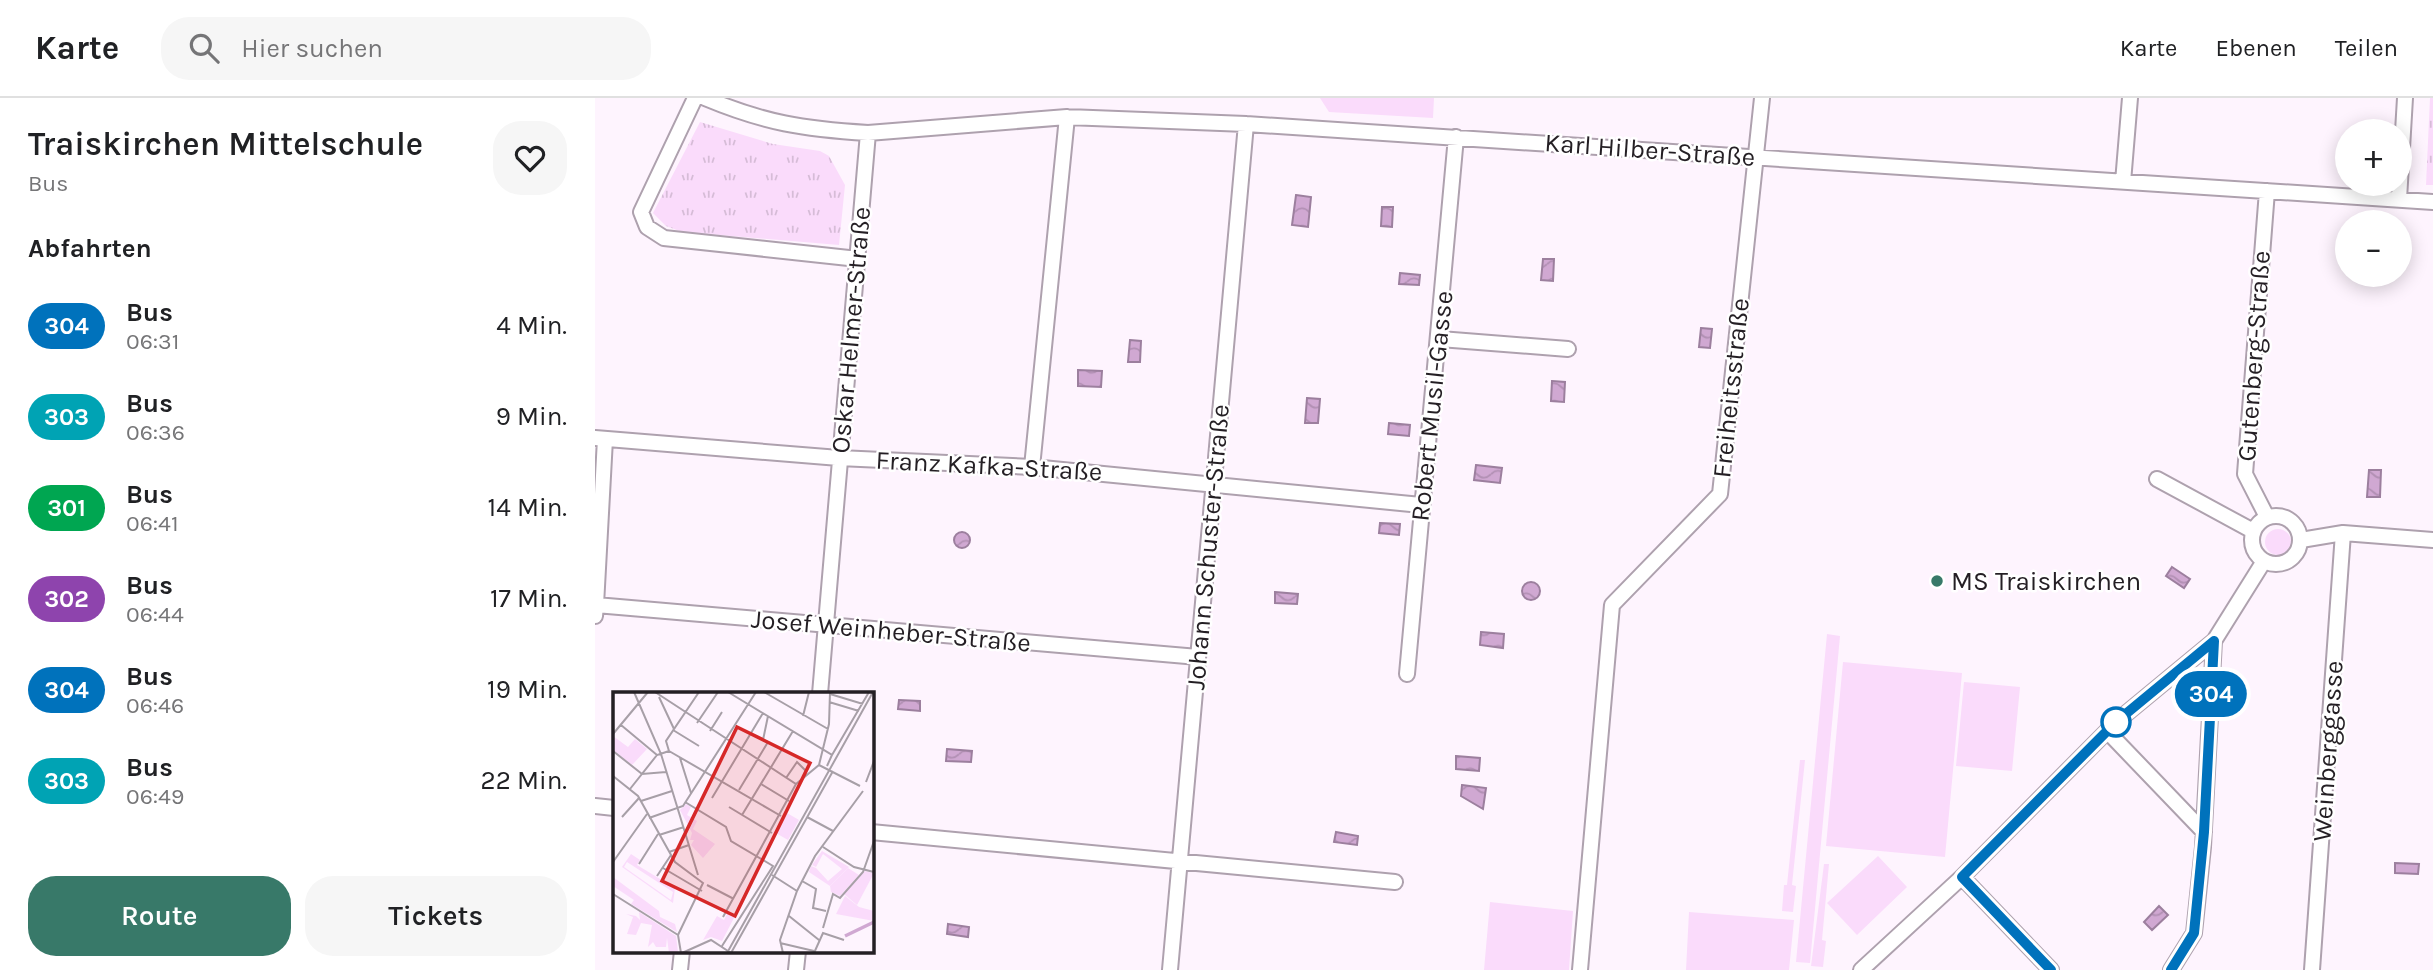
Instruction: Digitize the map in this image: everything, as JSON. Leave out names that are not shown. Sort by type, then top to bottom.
[{"type":"street","points":[[695,98],[641,212],[647,227],[664,239],[858,259]]},
{"type":"street","points":[[705,98],[744,115],[802,129],[868,133]]},
{"type":"street","name":"Freiheitsstraße","points":[[1580,970],[1612,605],[1720,494],[1762,98]]},
{"type":"street","points":[[2123,182],[2130,98]]},
{"type":"street","points":[[2399,199],[2405,98]]},
{"type":"street","points":[[1032,467],[1067,117]]},
{"type":"street","name":"Karl Hilber-Straße","points":[[868,133],[1067,117],[1246,124],[2433,202]]},
{"type":"street","name":"Johann Schuster-Straße","points":[[1170,970],[1246,124]]},
{"type":"street","name":"Oskar Helmer-Straße","points":[[820,692],[868,133]]},
{"type":"street","name":"Robert Musil-Gasse","points":[[1407,674],[1421,505],[1440,339],[1456,136]]},
{"type":"street","name":"Gutenberg-Straße","points":[[2267,191],[2245,474],[2267,517]]},
{"type":"street","points":[[1440,339],[1568,349]]},
{"type":"street","points":[[595,616],[600,438]]},
{"type":"street","name":"Franz Kafka-Straße","points":[[600,438],[839,458],[1032,467],[1215,482],[1421,505]]},
{"type":"street","points":[[2157,479],[2253,531]]},
{"type":"street","points":[[2283,516],[2300,532],[2299,549],[2288,562],[2280,564],[2264,561],[2254,551],[2253,531],[2267,517],[2283,516]]},
{"type":"street","points":[[2301,540],[2343,533],[2433,540]]},
{"type":"street","name":"Weinberggasse","points":[[2312,970],[2343,533]]},
{"type":"street","points":[[1861,970],[1962,877],[2145,696],[2214,641],[2264,561]]},
{"type":"street","name":"Josef Weinheber-Straße","points":[[596,605],[826,627],[1198,656]]},
{"type":"street","points":[[2171,970],[2194,933],[2204,832],[2214,641]]},
{"type":"street","points":[[2107,732],[2204,832]]},
{"type":"street","points":[[595,806],[613,808]]},
{"type":"street","points":[[873,832],[1395,882]]},
{"type":"street","points":[[1962,877],[2051,970]]},
{"type":"green space","points":[[1320,98],[1434,98],[1433,118],[1329,112]]},
{"type":"green space","points":[[2430,98],[2433,98],[2433,185],[2426,185]]},
{"type":"green space","points":[[700,122],[773,144],[820,151],[829,156],[845,185],[839,245],[682,232],[666,226],[653,213]]},
{"type":"green space","points":[[2278,529],[2287,533],[2291,542],[2287,551],[2278,555],[2269,551],[2265,542],[2269,533]]},
{"type":"green space","points":[[1827,634],[1840,636],[1810,963],[1796,962]]},
{"type":"green space","points":[[1843,662],[1962,673],[1945,857],[1826,846]]},
{"type":"green space","points":[[1964,682],[2020,687],[2012,771],[1956,766]]},
{"type":"green space","points":[[1800,760],[1805,760],[1792,885],[1796,886],[1793,912],[1782,911]]},
{"type":"green space","points":[[1878,856],[1907,887],[1857,935],[1827,903]]},
{"type":"green space","points":[[1824,864],[1829,864],[1822,940],[1826,941],[1823,967],[1811,966]]},
{"type":"green space","points":[[1490,902],[1573,911],[1569,970],[1484,970]]},
{"type":"green space","points":[[1689,912],[1794,920],[1789,970],[1686,970]]},
{"type":"water","points":[[1296,195],[1311,197],[1308,227],[1292,225]]},
{"type":"water","points":[[1382,207],[1393,207],[1392,227],[1381,226]]},
{"type":"water","points":[[1543,259],[1554,259],[1553,281],[1541,280]]},
{"type":"water","points":[[1400,273],[1420,275],[1419,285],[1399,284]]},
{"type":"water","points":[[1701,328],[1712,329],[1710,348],[1699,347]]},
{"type":"water","points":[[1130,340],[1141,341],[1140,362],[1128,362]]},
{"type":"water","points":[[1078,370],[1102,371],[1101,387],[1078,386]]},
{"type":"water","points":[[1552,381],[1565,382],[1564,402],[1551,401]]},
{"type":"water","points":[[1307,398],[1320,399],[1318,423],[1305,423]]},
{"type":"water","points":[[1389,423],[1410,425],[1409,436],[1388,434]]},
{"type":"water","points":[[1476,465],[1502,468],[1500,483],[1474,480]]},
{"type":"water","points":[[2369,470],[2381,470],[2380,497],[2367,497]]},
{"type":"water","points":[[1380,523],[1400,524],[1399,535],[1379,533]]},
{"type":"water","points":[[962,532],[968,534],[968,546],[962,548],[956,546],[954,540],[956,534]]},
{"type":"water","points":[[2172,567],[2190,579],[2184,588],[2166,576]]},
{"type":"water","points":[[1531,582],[1537,585],[1540,591],[1537,597],[1531,600],[1525,597],[1522,591],[1525,585]]},
{"type":"water","points":[[1275,592],[1298,594],[1297,604],[1275,603]]},
{"type":"water","points":[[1481,632],[1504,634],[1503,648],[1480,645]]},
{"type":"water","points":[[899,700],[920,701],[920,711],[898,709]]},
{"type":"water","points":[[947,749],[972,751],[971,762],[946,761]]},
{"type":"water","points":[[1456,756],[1480,758],[1479,771],[1456,769]]},
{"type":"water","points":[[1462,785],[1486,788],[1483,809],[1461,796]]},
{"type":"water","points":[[1336,832],[1358,836],[1357,845],[1334,842]]},
{"type":"water","points":[[2395,863],[2419,864],[2418,874],[2395,873]]},
{"type":"water","points":[[2159,906],[2168,915],[2152,930],[2144,922]]},
{"type":"water","points":[[948,924],[969,927],[968,937],[947,934]]},
{"type":"bus line","name":"304","points":[[2051,970],[1962,877],[2116,722],[2214,641],[2204,832],[2194,933],[2171,970]]},
{"type":"place","name":"MS Traiskirchen","points":[[1937,581]]}]
